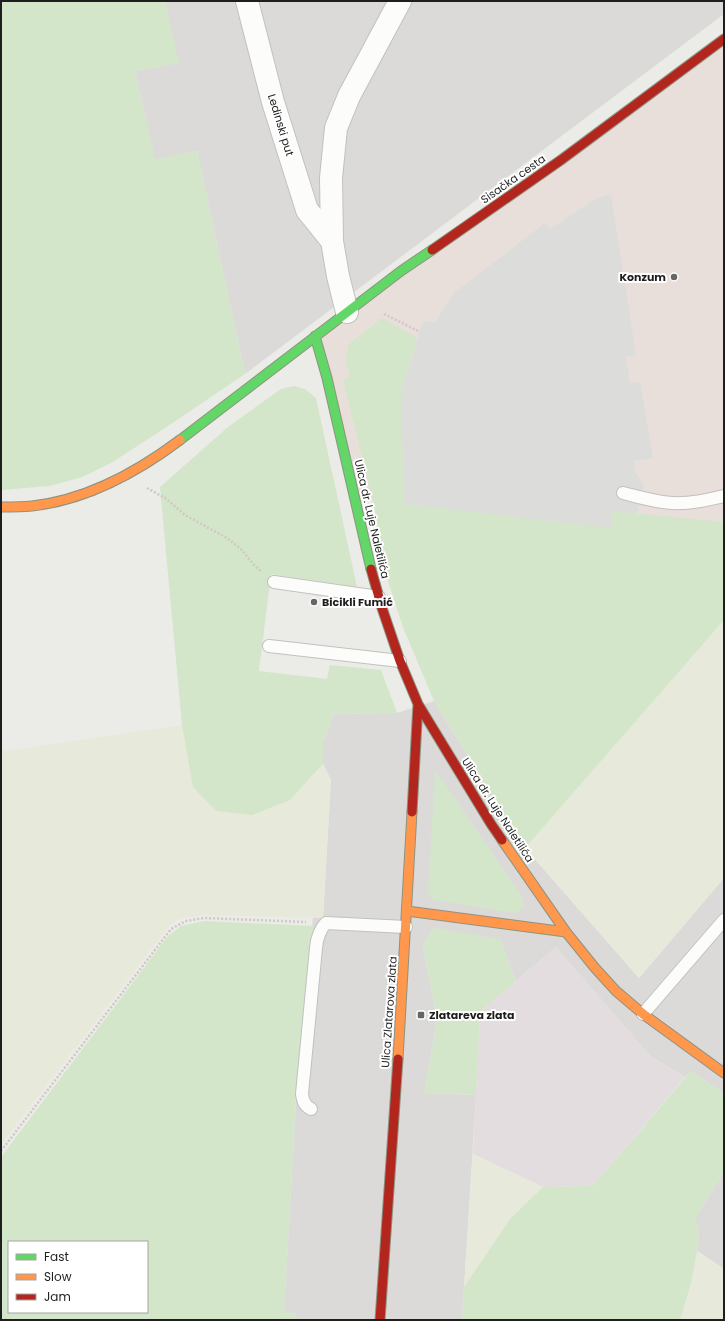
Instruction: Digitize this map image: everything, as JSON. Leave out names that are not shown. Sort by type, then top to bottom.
[{"type":"street","name":"Ledinski put","points":[[247,1],[273,102],[307,210],[332,242]]},
{"type":"street","name":"Ledinski put","points":[[346,312],[332,242],[331,178],[336,128],[349,96],[400,1]]},
{"type":"street","name":"Sisačka cesta","points":[[315,336],[401,271],[561,160],[724,39]]},
{"type":"street","points":[[1,507],[32,506],[85,494],[132,472],[173,445],[315,336]]},
{"type":"street","name":"Ulica dr. Luje Naletilića","points":[[315,336],[327,378],[379,597],[400,661],[418,704],[491,824],[566,932],[595,968],[611,985],[643,1014],[724,1073]]},
{"type":"street","name":"Ulica Zlatarova zlata","points":[[380,1320],[407,911],[418,704]]},
{"type":"street","points":[[407,911],[566,932]]},
{"type":"lane","points":[[623,493],[671,503],[695,502],[724,496]]},
{"type":"lane","points":[[274,582],[379,597]]},
{"type":"lane","points":[[269,646],[400,661]]},
{"type":"lane","points":[[643,1014],[724,920]]},
{"type":"lane","points":[[311,1109],[304,1102],[302,1094],[317,937],[326,923],[406,927]]},
{"type":"path","points":[[384,314],[420,332]]},
{"type":"path","points":[[141,485],[165,498],[185,514],[227,538],[242,550],[254,565],[274,582]]},
{"type":"path","points":[[1,1151],[171,929],[186,921],[204,918],[326,923]]},
{"type":"shaded area","points":[[165,1],[724,1],[724,14],[245,374],[197,151],[155,160],[135,71],[178,63]]},
{"type":"shaded area","points":[[724,39],[724,522],[355,501],[315,336]]},
{"type":"shaded area","points":[[611,195],[636,355],[626,357],[630,383],[640,382],[653,458],[633,461],[636,474],[644,485],[637,513],[611,511],[611,528],[404,504],[401,394],[423,321],[435,323],[453,294],[545,223],[550,229],[597,198]]},
{"type":"shaded area","points":[[724,620],[724,878],[639,978],[525,848]]},
{"type":"shaded area","points":[[434,701],[525,848],[639,978],[724,878],[724,1094],[691,1071],[685,1077],[650,1056],[556,947],[516,981],[500,939],[423,945],[437,1018],[424,1093],[476,1095],[462,1320],[296,1320],[296,1314],[284,1313],[296,1101],[313,917],[323,918],[331,780],[323,764],[323,742],[334,714],[397,713]]},
{"type":"shaded area","points":[[182,725],[193,787],[290,800],[323,764],[331,780],[323,918],[204,915],[180,919],[169,926],[1,1145],[1,747],[5,751]]},
{"type":"shaded area","points":[[556,947],[650,1056],[685,1077],[593,1186],[543,1187],[473,1154],[480,1012]]},
{"type":"shaded area","points":[[473,1154],[543,1187],[510,1219],[464,1287]]},
{"type":"shaded area","points":[[724,1172],[724,1269],[697,1251],[699,1234],[695,1218]]},
{"type":"shaded area","points":[[697,1251],[724,1269],[724,1320],[680,1320],[691,1283]]},
{"type":"green space","points":[[1,1],[165,1],[179,63],[135,71],[155,159],[197,151],[245,374],[111,463],[82,477],[50,486],[1,490]]},
{"type":"green space","points":[[382,318],[417,338],[401,394],[611,528],[611,511],[724,522],[724,620],[525,848],[434,701],[403,627],[388,581],[374,506],[343,379],[350,377],[346,361],[348,345]]},
{"type":"green space","points":[[294,386],[305,389],[316,398],[357,587],[271,574],[259,671],[327,679],[330,665],[381,670],[397,713],[334,714],[323,742],[323,764],[290,800],[252,815],[216,811],[193,787],[182,725],[160,487],[228,427],[281,389]]},
{"type":"green space","points":[[436,773],[441,778],[521,895],[524,906],[518,912],[514,913],[434,900],[428,894]]},
{"type":"green space","points":[[204,921],[313,926],[296,1101],[284,1313],[296,1314],[296,1320],[1,1320],[1,1157],[168,936],[181,926]]},
{"type":"green space","points":[[433,928],[500,939],[516,981],[480,1012],[476,1095],[424,1093],[437,1018],[423,944]]},
{"type":"green space","points":[[691,1071],[724,1094],[724,1172],[695,1218],[699,1234],[697,1251],[691,1283],[680,1320],[462,1320],[464,1287],[510,1219],[543,1187],[593,1186]]},
{"type":"traffic: fast","points":[[180,440],[401,271],[432,250]]},
{"type":"traffic: fast","points":[[315,336],[327,378],[371,569]]},
{"type":"traffic: slow","points":[[1,507],[52,503],[91,491],[128,474],[180,440]]},
{"type":"traffic: slow","points":[[398,1059],[412,812]]},
{"type":"traffic: slow","points":[[502,840],[566,932],[616,991],[643,1014],[724,1073]]},
{"type":"traffic: slow","points":[[407,911],[566,932]]},
{"type":"traffic: jam","points":[[432,250],[561,160],[724,39]]},
{"type":"traffic: jam","points":[[371,569],[382,608],[400,661],[418,704],[502,840]]},
{"type":"traffic: jam","points":[[412,812],[418,704]]},
{"type":"traffic: jam","points":[[380,1320],[398,1059]]},
{"type":"place","name":"Konzum","points":[[674,277]]},
{"type":"place","name":"Bicikli Fumić","points":[[314,602]]},
{"type":"place","name":"Zlatareva zlata","points":[[421,1015]]}]
